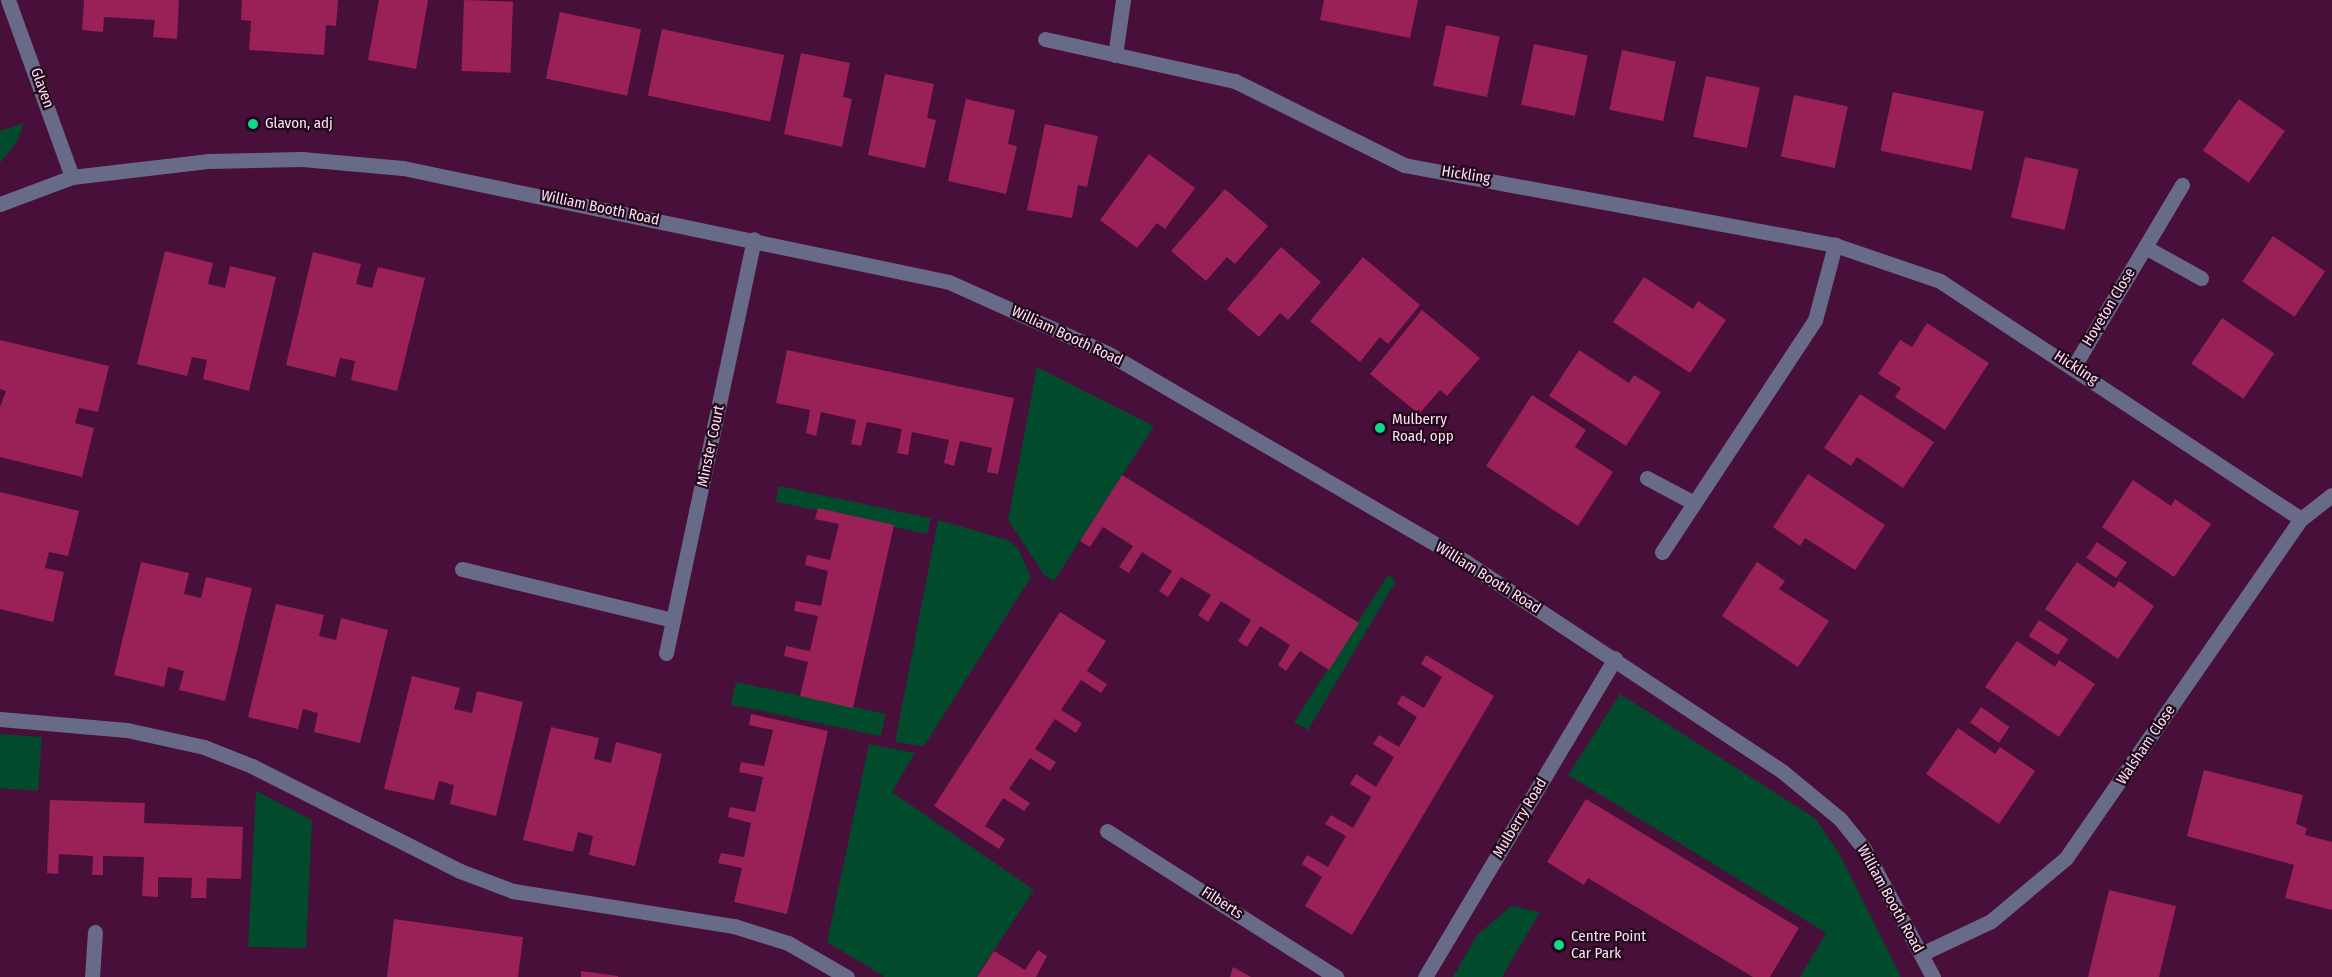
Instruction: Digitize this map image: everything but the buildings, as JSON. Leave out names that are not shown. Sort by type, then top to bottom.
[{"type":"street","name":"Glaven","points":[[8,0],[72,177]]},
{"type":"street","points":[[1114,55],[1123,0]]},
{"type":"street","name":"Hickling","points":[[1045,39],[1235,81],[1404,165],[1835,245],[1940,281],[2074,366],[2301,519]]},
{"type":"street","name":"William Booth Road","points":[[0,204],[72,177],[209,160],[302,159],[392,167],[754,239],[949,282],[1109,354],[1466,562],[1615,658],[1783,772],[1840,819],[1863,847],[1933,977]]},
{"type":"street","name":"Hoveton Close","points":[[2074,366],[2182,185]]},
{"type":"street","name":"Minster Court","points":[[666,653],[754,239]]},
{"type":"street","points":[[1662,552],[1815,320],[1835,245]]},
{"type":"street","points":[[2145,248],[2201,278]]},
{"type":"street","points":[[1647,478],[1694,503]]},
{"type":"street","name":"Walsham Close","points":[[1921,954],[1991,921],[2066,858],[2301,519],[2332,495]]},
{"type":"street","points":[[462,569],[673,620]]},
{"type":"street","name":"Mulberry Road","points":[[1425,977],[1615,658]]},
{"type":"street","points":[[0,720],[127,730],[204,747],[252,766],[460,871],[513,891],[734,926],[788,944],[847,977]]},
{"type":"street","name":"Filberts","points":[[1107,831],[1336,977]]},
{"type":"street","points":[[92,977],[95,932]]},
{"type":"green space","points":[[24,123],[18,140],[0,163],[0,131]]},
{"type":"green space","points":[[1037,367],[1154,426],[1054,581],[1045,576],[1008,520]]},
{"type":"green space","points":[[779,486],[931,518],[927,534],[776,502]]},
{"type":"green space","points":[[938,520],[1008,540],[1018,548],[1031,577],[924,746],[895,742]]},
{"type":"green space","points":[[1388,575],[1396,581],[1308,730],[1294,722]]},
{"type":"green space","points":[[736,682],[886,714],[881,736],[731,704]]},
{"type":"green space","points":[[1620,694],[1815,818],[1839,853],[1901,977],[1800,977],[1826,933],[1568,775]]},
{"type":"green space","points":[[0,734],[42,737],[38,791],[0,788]]},
{"type":"green space","points":[[869,744],[915,753],[892,792],[1034,890],[976,977],[885,977],[827,942]]},
{"type":"green space","points":[[256,791],[312,820],[306,948],[248,947]]},
{"type":"green space","points":[[1511,906],[1540,912],[1502,977],[1453,977],[1477,935]]},
{"type":"place","name":"Glavon, adj","points":[[253,124]]},
{"type":"place","name":"Mulberry Road, opp","points":[[1380,428]]},
{"type":"place","name":"Centre Point Car Park","points":[[1559,945]]}]
